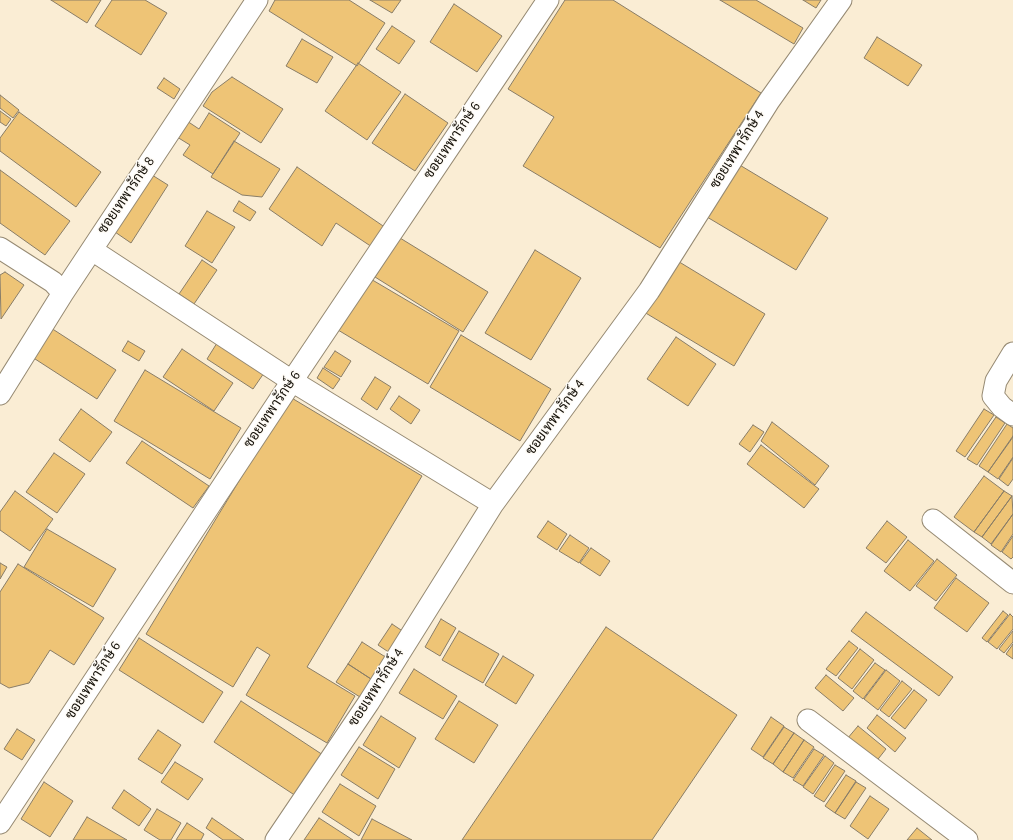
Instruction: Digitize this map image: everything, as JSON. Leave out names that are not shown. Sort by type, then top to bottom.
[{"type":"street","name":"ซอยเทพารักษ์ 8","points":[[0,394],[63,293],[257,0]]},
{"type":"street","name":"ซอยเทพารักษ์ 6","points":[[0,823],[292,381],[548,0]]},
{"type":"street","name":"ซอยเทพารักษ์ 4","points":[[276,840],[369,702],[493,504],[649,291],[769,101],[841,0]]},
{"type":"street","points":[[0,248],[52,282],[63,293]]},
{"type":"street","points":[[92,250],[292,381],[493,504]]},
{"type":"street","points":[[1013,353],[996,381],[993,396],[1002,407],[1013,415]]},
{"type":"street","points":[[932,520],[1013,583]]},
{"type":"street","points":[[808,720],[967,840]]},
{"type":"building","points":[[51,0],[101,0],[87,23]]},
{"type":"building","points":[[112,0],[145,0],[167,13],[141,55],[95,26]]},
{"type":"building","points":[[275,0],[349,0],[385,23],[357,66],[269,11]]},
{"type":"building","points":[[370,0],[401,0],[392,13]]},
{"type":"building","points":[[565,0],[613,0],[761,93],[660,248],[523,166],[554,117],[508,89]]},
{"type":"building","points":[[720,0],[756,0],[803,28],[794,44]]},
{"type":"building","points":[[803,0],[821,0],[816,8]]},
{"type":"building","points":[[454,4],[502,36],[477,72],[430,42]]},
{"type":"building","points":[[392,26],[415,41],[399,64],[376,49]]},
{"type":"building","points":[[877,37],[922,65],[908,86],[864,58]]},
{"type":"building","points":[[302,39],[333,57],[317,83],[286,66]]},
{"type":"building","points":[[358,63],[401,92],[367,140],[325,111]]},
{"type":"building","points":[[232,77],[283,109],[261,143],[203,106],[212,92]]},
{"type":"building","points":[[164,78],[180,89],[174,99],[157,88]]},
{"type":"building","points":[[405,94],[448,123],[415,171],[372,143]]},
{"type":"building","points":[[0,95],[19,110],[13,118],[0,108]]},
{"type":"building","points":[[0,111],[11,119],[6,126],[0,122]]},
{"type":"building","points":[[19,112],[101,172],[76,207],[0,151],[0,138]]},
{"type":"building","points":[[209,113],[240,133],[213,174],[183,155],[190,145],[177,137],[187,121],[199,129]]},
{"type":"building","points":[[234,141],[280,169],[262,197],[242,195],[211,177]]},
{"type":"building","points":[[738,164],[828,218],[796,270],[707,217]]},
{"type":"building","points":[[297,167],[386,228],[375,249],[336,223],[322,246],[269,209]]},
{"type":"building","points":[[0,170],[70,221],[45,255],[0,223]]},
{"type":"building","points":[[152,175],[168,185],[131,243],[115,232]]},
{"type":"building","points":[[239,201],[256,212],[250,221],[233,211]]},
{"type":"building","points":[[207,211],[235,227],[212,263],[185,246]]},
{"type":"building","points":[[400,238],[488,292],[463,332],[375,277]]},
{"type":"building","points":[[535,250],[581,278],[531,360],[485,333]]},
{"type":"building","points":[[202,260],[217,270],[194,304],[179,294]]},
{"type":"building","points":[[676,260],[765,314],[734,366],[644,312]]},
{"type":"building","points":[[5,272],[24,285],[1,319],[0,275]]},
{"type":"building","points":[[369,278],[459,331],[428,384],[338,330]]},
{"type":"building","points":[[51,328],[116,370],[97,399],[32,357]]},
{"type":"building","points":[[461,335],[551,389],[520,441],[430,387]]},
{"type":"building","points":[[676,337],[716,364],[688,406],[647,379]]},
{"type":"building","points":[[128,341],[145,351],[139,361],[122,351]]},
{"type":"building","points":[[217,343],[264,373],[253,389],[207,359]]},
{"type":"building","points":[[182,349],[233,383],[214,411],[163,377]]},
{"type":"building","points":[[335,351],[351,361],[341,377],[324,367]]},
{"type":"building","points":[[323,368],[340,379],[333,389],[317,378]]},
{"type":"building","points":[[145,370],[241,428],[210,479],[114,421]]},
{"type":"building","points":[[375,377],[391,387],[377,410],[361,399]]},
{"type":"building","points":[[399,396],[420,410],[411,424],[390,409]]},
{"type":"building","points":[[290,397],[422,476],[307,667],[355,696],[327,743],[246,695],[270,655],[257,647],[233,687],[146,634]]},
{"type":"building","points":[[81,409],[112,432],[90,462],[59,440]]},
{"type":"building","points":[[984,409],[994,415],[965,457],[956,451]]},
{"type":"building","points":[[996,417],[1005,423],[977,465],[967,459]]},
{"type":"building","points":[[772,422],[829,466],[815,485],[761,441]]},
{"type":"building","points":[[1007,424],[1013,428],[1013,437],[988,472],[979,466]]},
{"type":"building","points":[[753,425],[764,432],[750,452],[739,444]]},
{"type":"building","points":[[1013,436],[1013,457],[998,479],[988,472]]},
{"type":"building","points":[[142,441],[209,486],[193,508],[126,463]]},
{"type":"building","points":[[761,445],[819,489],[804,508],[747,464]]},
{"type":"building","points":[[54,453],[85,474],[57,513],[26,492]]},
{"type":"building","points":[[1013,458],[1013,479],[1008,486],[999,479]]},
{"type":"building","points":[[984,476],[1004,491],[974,532],[954,517]]},
{"type":"building","points":[[15,491],[53,519],[30,551],[0,530],[0,512]]},
{"type":"building","points":[[1004,491],[1012,496],[982,537],[974,532]]},
{"type":"building","points":[[1012,496],[1013,514],[991,544],[982,537]]},
{"type":"building","points":[[1013,514],[1013,534],[1001,552],[991,545]]},
{"type":"building","points":[[548,521],[567,534],[557,550],[537,537]]},
{"type":"building","points":[[887,521],[907,537],[886,563],[866,548]]},
{"type":"building","points":[[47,529],[116,569],[93,607],[24,567]]},
{"type":"building","points":[[570,535],[589,548],[579,563],[559,551]]},
{"type":"building","points":[[1013,536],[1013,557],[1011,559],[1002,552]]},
{"type":"building","points":[[908,540],[934,561],[910,591],[884,571]]},
{"type":"building","points":[[591,548],[610,561],[600,576],[580,563]]},
{"type":"building","points":[[937,559],[957,575],[936,601],[916,586]]},
{"type":"building","points":[[0,563],[7,567],[0,579]]},
{"type":"building","points":[[18,564],[104,618],[74,665],[50,650],[29,683],[9,688],[0,683],[0,592]]},
{"type":"building","points":[[956,578],[989,603],[967,632],[934,608]]},
{"type":"building","points":[[1003,611],[1008,615],[987,642],[982,638]]},
{"type":"building","points":[[866,612],[953,677],[939,696],[851,631]]},
{"type":"building","points":[[1010,614],[1013,617],[1013,629],[997,649],[988,642]]},
{"type":"building","points":[[441,619],[456,628],[440,656],[425,647]]},
{"type":"building","points":[[392,624],[404,632],[390,653],[378,645]]},
{"type":"building","points":[[606,627],[737,715],[652,840],[462,840]]},
{"type":"building","points":[[459,631],[499,654],[483,683],[442,660]]},
{"type":"building","points":[[1013,631],[1013,642],[1004,653],[999,649]]},
{"type":"building","points":[[139,638],[223,692],[203,723],[119,670]]},
{"type":"building","points":[[849,641],[858,648],[836,676],[826,669]]},
{"type":"building","points":[[362,642],[387,658],[371,679],[348,664]]},
{"type":"building","points":[[1013,644],[1013,659],[1006,654]]},
{"type":"building","points":[[860,649],[874,660],[852,689],[838,678]]},
{"type":"building","points":[[503,656],[534,675],[516,704],[485,685]]},
{"type":"building","points":[[875,663],[885,670],[863,699],[853,691]]},
{"type":"building","points":[[348,664],[371,679],[360,697],[336,682]]},
{"type":"building","points":[[414,669],[457,696],[443,719],[399,693]]},
{"type":"building","points":[[886,670],[900,681],[878,710],[864,699]]},
{"type":"building","points":[[826,675],[854,698],[843,711],[815,688]]},
{"type":"building","points":[[902,681],[912,689],[889,717],[880,710]]},
{"type":"building","points":[[914,690],[927,700],[905,729],[891,718]]},
{"type":"building","points":[[241,701],[323,755],[296,796],[214,742]]},
{"type":"building","points":[[459,701],[498,725],[474,763],[435,739]]},
{"type":"building","points":[[877,715],[906,738],[895,752],[867,728]]},
{"type":"building","points":[[381,716],[416,738],[399,768],[363,745]]},
{"type":"building","points":[[771,717],[784,726],[763,757],[751,749]]},
{"type":"building","points":[[858,726],[886,749],[875,763],[847,739]]},
{"type":"building","points":[[784,727],[794,733],[773,764],[763,758]]},
{"type":"building","points":[[17,729],[35,740],[22,760],[4,749]]},
{"type":"building","points":[[158,730],[181,745],[162,774],[138,759]]},
{"type":"building","points":[[794,733],[804,740],[783,772],[773,764]]},
{"type":"building","points":[[804,740],[814,747],[793,778],[783,772]]},
{"type":"building","points":[[359,747],[395,769],[378,799],[341,775]]},
{"type":"building","points":[[814,749],[824,755],[803,786],[793,780]]},
{"type":"building","points":[[825,756],[834,763],[813,794],[803,787]]},
{"type":"building","points":[[175,762],[203,779],[188,800],[161,782]]},
{"type":"building","points":[[835,765],[845,771],[824,802],[814,796]]},
{"type":"building","points":[[846,775],[856,781],[835,813],[825,806]]},
{"type":"building","points":[[44,782],[73,801],[50,837],[21,819]]},
{"type":"building","points":[[856,782],[866,788],[845,819],[835,813]]},
{"type":"building","points":[[340,784],[376,806],[359,836],[322,812]]},
{"type":"building","points":[[124,790],[151,809],[139,826],[112,808]]},
{"type":"building","points":[[870,796],[889,809],[868,839],[850,826]]},
{"type":"building","points":[[157,809],[181,823],[171,840],[160,840],[144,830]]},
{"type":"building","points":[[87,817],[127,840],[73,840]]},
{"type":"building","points":[[212,818],[244,840],[223,840],[206,828]]},
{"type":"building","points":[[319,818],[353,840],[304,840]]},
{"type":"building","points":[[372,819],[412,840],[361,840]]},
{"type":"building","points":[[187,823],[204,834],[201,840],[176,840]]},
{"type":"building","points":[[917,828],[932,840],[907,840]]}]
